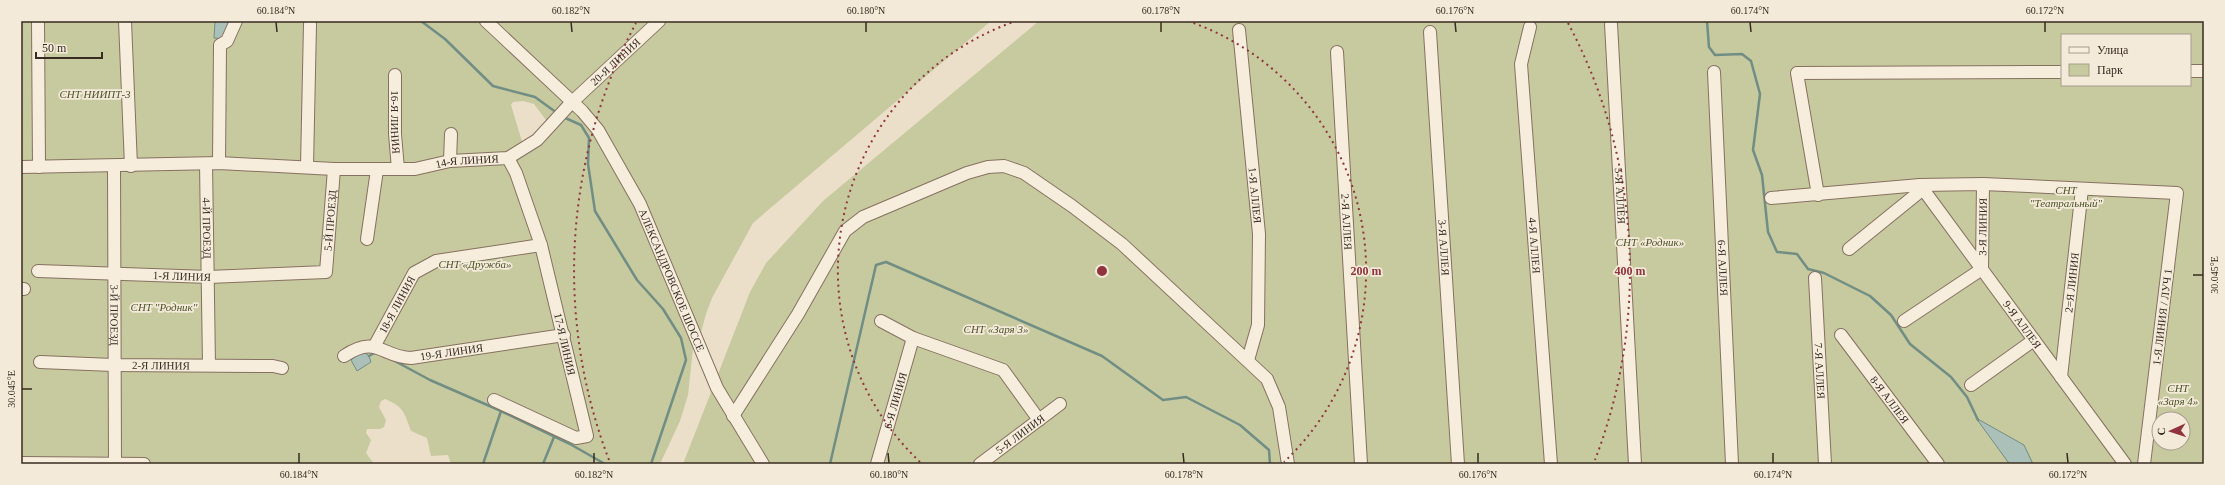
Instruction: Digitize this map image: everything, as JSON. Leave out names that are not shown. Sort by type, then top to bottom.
[{"type":"street","points":[[38,21],[39,167]]},
{"type":"street","points":[[125,21],[130,166]]},
{"type":"street","points":[[219,163],[220,45],[227,41],[236,21]]},
{"type":"street","name":"АЛЕКСАНДРОВСКОЕ ШОССЕ","points":[[486,21],[582,111],[598,130],[638,199],[686,310],[705,363],[733,416],[763,464]]},
{"type":"street","name":"20-Я ЛИНИЯ","points":[[571,102],[659,21]]},
{"type":"street","points":[[307,166],[310,24]]},
{"type":"street","name":"5-Я АЛЛЕЯ","points":[[1611,24],[1635,464]]},
{"type":"street","name":"4-Я АЛЛЕЯ","points":[[1530,27],[1521,64],[1551,464]]},
{"type":"street","name":"1-Я АЛЛЕЯ","points":[[1239,30],[1259,234],[1258,324],[1248,360]]},
{"type":"street","name":"3-Я АЛЛЕЯ","points":[[1430,32],[1458,464]]},
{"type":"street","name":"2-Я АЛЛЕЯ","points":[[1337,52],[1362,464]]},
{"type":"street","points":[[2191,71],[2204,71]]},
{"type":"street","name":"6-Я АЛЛЕЯ","points":[[1714,72],[1732,464]]},
{"type":"street","points":[[1818,195],[1797,73],[2061,72]]},
{"type":"street","name":"16-Я ЛИНИЯ","points":[[395,75],[395,134],[398,169]]},
{"type":"street","name":"14-Я ЛИНИЯ","points":[[21,168],[219,163],[307,166],[338,169],[415,170],[450,161],[508,158],[537,140],[571,102]]},
{"type":"street","points":[[450,161],[451,134]]},
{"type":"street","name":"17-Я ЛИНИЯ","points":[[494,400],[576,438],[589,438],[541,245],[516,172],[508,158]]},
{"type":"street","name":"4-Й ПРОЕЗД","points":[[206,164],[209,277],[209,365]]},
{"type":"street","name":"3-Й ПРОЕЗД","points":[[114,166],[116,273],[113,365],[115,464]]},
{"type":"street","points":[[733,416],[798,314],[845,231],[863,217],[967,173],[996,166],[1004,166],[1024,173],[1072,206],[1122,244],[1267,379],[1279,407],[1288,464]]},
{"type":"street","name":"5-Й ПРОЕЗД","points":[[326,272],[338,169]]},
{"type":"street","points":[[367,239],[377,170]]},
{"type":"street","points":[[1771,198],[1983,184],[2082,189]]},
{"type":"street","name":"3-Я ЛИНИЯ","points":[[1982,269],[1983,184]]},
{"type":"street","points":[[1848,249],[1922,187]]},
{"type":"street","name":"9-Я АЛЛЕЯ","points":[[1922,187],[2125,464]]},
{"type":"street","name":"1-Я ЛИНИЯ / ЛУЧ 1","points":[[2082,189],[2177,194],[2144,464]]},
{"type":"street","name":"2=Я ЛИНИЯ","points":[[2061,377],[2082,189]]},
{"type":"street","name":"18-Я ЛИНИЯ","points":[[375,346],[414,273],[436,261],[541,245]]},
{"type":"street","points":[[1904,321],[1982,269]]},
{"type":"street","name":"1-Я ЛИНИЯ","points":[[38,271],[209,277],[326,272]]},
{"type":"street","name":"7-Я АЛЛЕЯ","points":[[1814,278],[1824,464]]},
{"type":"street","points":[[881,321],[913,338],[1003,370],[1039,420]]},
{"type":"street","name":"19-Я ЛИНИЯ","points":[[375,346],[400,358],[411,358],[564,335]]},
{"type":"street","name":"8-Я АЛЛЕЯ","points":[[1841,335],[1938,464]]},
{"type":"street","name":"6-Я ЛИНИЯ","points":[[877,464],[913,338]]},
{"type":"street","points":[[1971,384],[2034,340]]},
{"type":"street","points":[[344,356],[364,346],[375,346]]},
{"type":"street","name":"2-Я ЛИНИЯ","points":[[40,362],[113,365],[274,366],[282,368]]},
{"type":"street","name":"5-Я ЛИНИЯ","points":[[980,464],[1060,404]]},
{"type":"street","points":[[21,463],[144,464]]},
{"type":"green space","points":[[21,21],[991,21],[753,223],[712,298],[700,336],[695,340],[688,395],[680,421],[660,464],[451,464],[448,455],[431,456],[427,438],[411,431],[407,419],[400,408],[385,399],[381,401],[379,407],[386,420],[384,427],[380,429],[367,429],[366,433],[371,440],[366,453],[374,464],[21,464]],"holes":[[[523,101],[534,104],[546,120],[551,119],[524,148],[511,105],[513,102]]]},
{"type":"green space","points":[[1039,21],[2204,21],[2204,464],[683,464],[750,292],[766,263],[823,201]]},
{"type":"water","points":[[215,21],[232,21],[224,39],[214,38]]},
{"type":"water","points":[[362,351],[369,356],[371,362],[357,371],[351,360]]},
{"type":"water","points":[[1976,418],[2024,445],[2033,464],[2011,464],[2008,462]]},
{"type":"waterway","points":[[421,21],[445,39],[493,86],[535,97],[557,113]]},
{"type":"waterway","points":[[1707,21],[1709,47],[1715,55],[1742,54],[1751,61],[1760,94],[1753,150],[1762,175],[1768,232],[1777,252],[1797,254],[1808,269],[1824,273],[1870,296],[1891,315],[1910,344],[1951,377],[1967,397],[1978,420]]},
{"type":"waterway","points":[[563,117],[581,125],[589,138],[588,164],[595,211],[637,280],[663,309],[681,338],[686,360],[651,464]]},
{"type":"waterway","points":[[830,464],[876,265],[886,262],[1102,356],[1163,400],[1186,397],[1240,425],[1269,450],[1270,464]]},
{"type":"waterway","points":[[369,356],[376,352]]},
{"type":"waterway","points":[[391,359],[430,380],[501,411],[570,444],[605,464]]},
{"type":"waterway","points":[[483,464],[501,411]]},
{"type":"waterway","points":[[543,464],[554,437]]},
{"type":"park label","name":"СНТ НИИПТ-3","points":[[95,94]]},
{"type":"park label","name":"СНТ \"Театральный\"","points":[[2066,196]]},
{"type":"park label","name":"СНТ «Родник»","points":[[1650,242]]},
{"type":"park label","name":"СНТ «Дружба»","points":[[475,264]]},
{"type":"park label","name":"СНТ ''Родник''","points":[[164,307]]},
{"type":"park label","name":"СНТ «Заря 3»","points":[[996,329]]},
{"type":"park label","name":"СНТ «Заря 4»","points":[[2178,394]]}]
